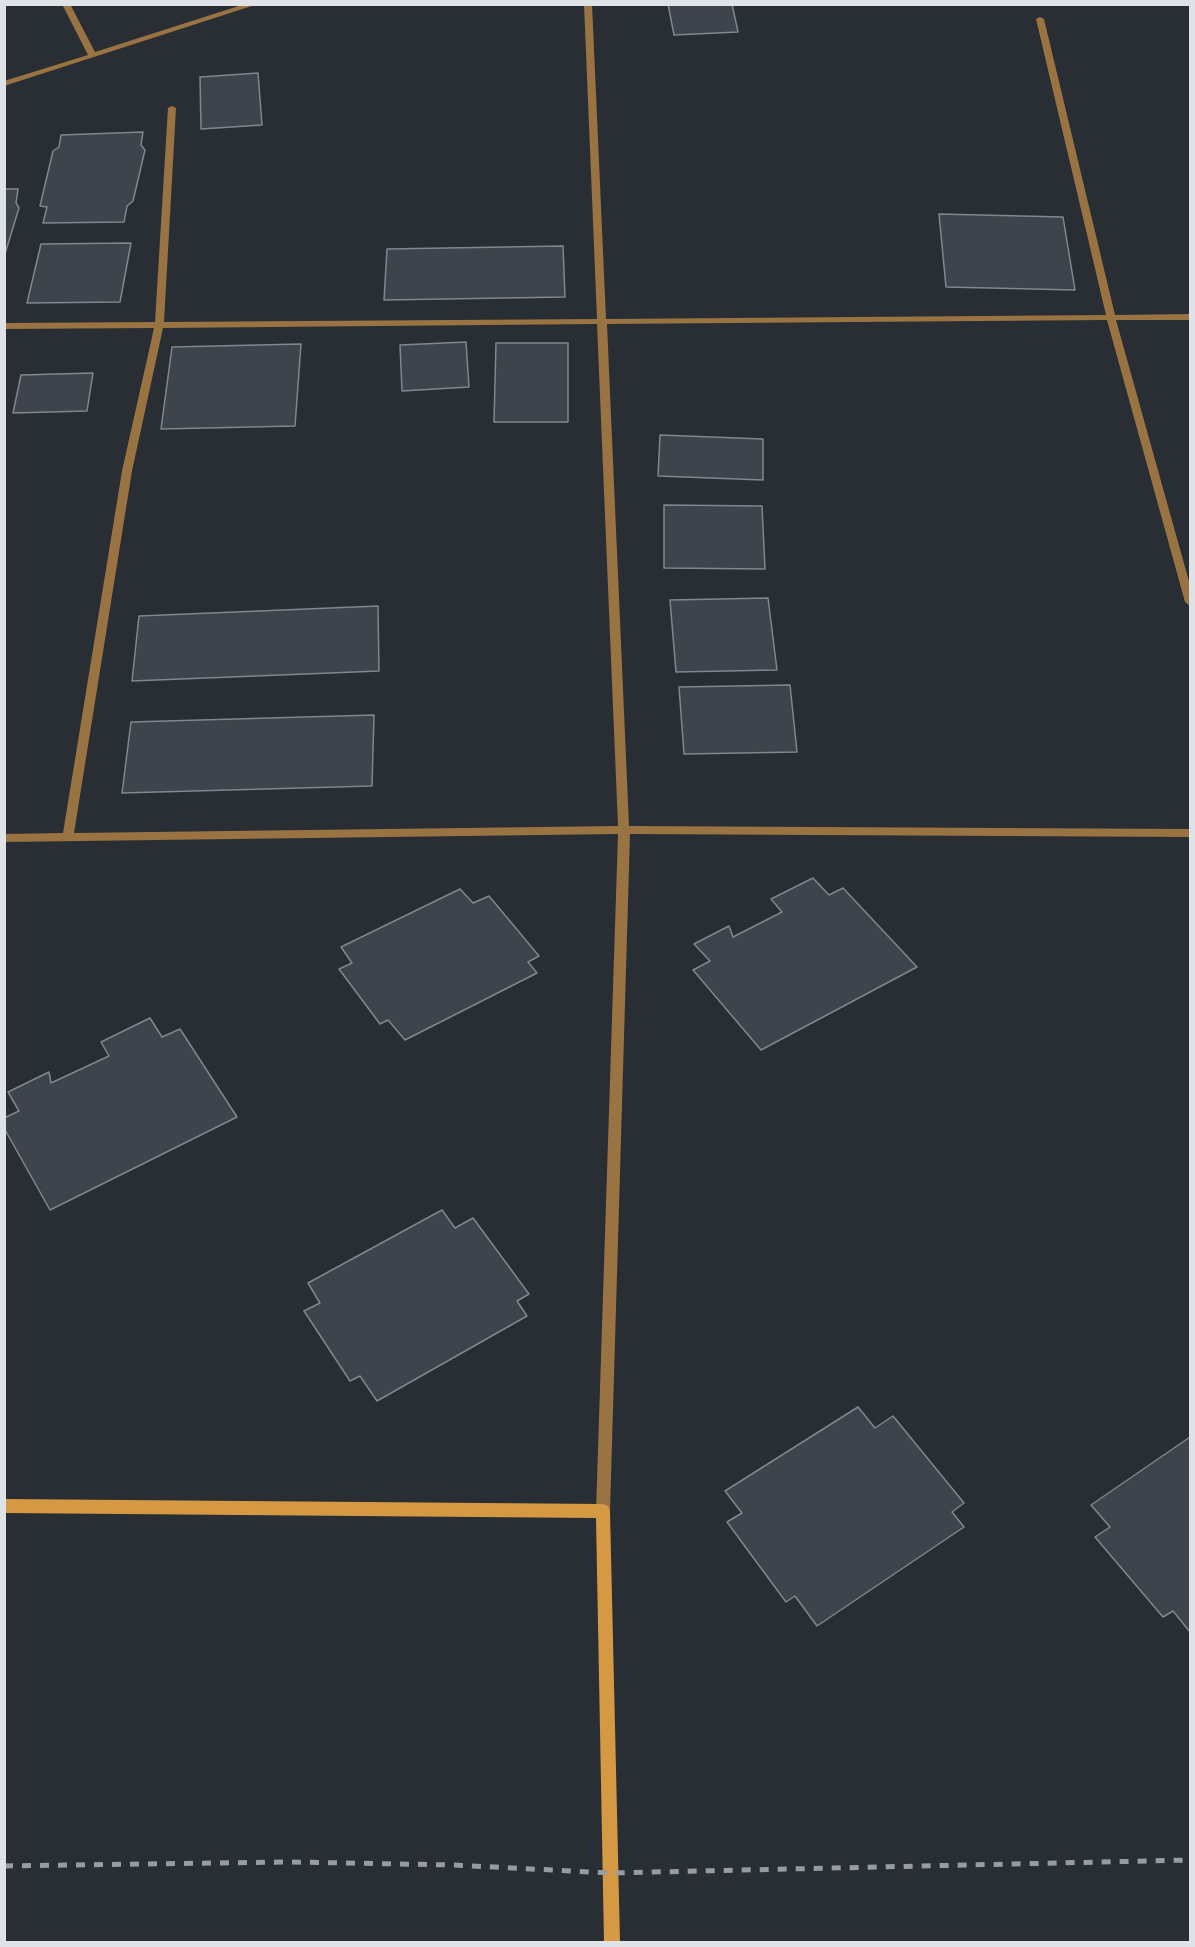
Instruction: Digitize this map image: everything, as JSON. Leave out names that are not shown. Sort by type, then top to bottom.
[{"type":"street","points":[[66,4],[92,55]]},
{"type":"street","points":[[4,84],[254,4]]},
{"type":"street","points":[[588,4],[624,830],[603,1511],[612,1942]]},
{"type":"street","points":[[1040,18],[1111,318],[1191,602]]},
{"type":"street","points":[[68,837],[127,471],[159,325],[172,108]]},
{"type":"street","points":[[4,326],[1191,316]]},
{"type":"street","points":[[4,838],[624,830],[1191,832]]},
{"type":"street","points":[[4,1506],[603,1511]]},
{"type":"building","points":[[668,4],[732,4],[738,32],[674,35]]},
{"type":"building","points":[[258,73],[262,125],[201,129],[200,77]]},
{"type":"building","points":[[143,132],[141,145],[145,150],[133,201],[127,206],[124,222],[43,223],[47,207],[40,206],[53,151],[59,147],[61,135]]},
{"type":"building","points":[[4,189],[18,189],[16,203],[19,208],[4,257]]},
{"type":"building","points":[[939,214],[1063,217],[1075,290],[946,287]]},
{"type":"building","points":[[131,243],[120,302],[27,303],[41,244]]},
{"type":"building","points":[[563,246],[565,297],[384,300],[387,249]]},
{"type":"building","points":[[466,342],[469,387],[402,391],[400,345]]},
{"type":"building","points":[[496,343],[568,343],[568,422],[494,422]]},
{"type":"building","points":[[301,344],[295,426],[161,429],[172,347]]},
{"type":"building","points":[[93,373],[87,411],[13,413],[21,375]]},
{"type":"building","points":[[660,435],[763,439],[763,480],[658,476]]},
{"type":"building","points":[[664,505],[762,506],[765,569],[664,568]]},
{"type":"building","points":[[768,598],[777,670],[676,672],[670,600]]},
{"type":"building","points":[[378,606],[379,671],[132,681],[139,616]]},
{"type":"building","points":[[790,685],[797,752],[684,754],[679,687]]},
{"type":"building","points":[[374,715],[372,786],[122,793],[131,722]]},
{"type":"building","points":[[813,878],[829,895],[843,888],[917,967],[761,1050],[693,970],[710,961],[694,944],[729,926],[733,937],[782,912],[771,899]]},
{"type":"building","points":[[460,889],[473,903],[489,896],[539,956],[528,962],[537,973],[405,1040],[388,1020],[380,1024],[339,969],[352,963],[341,947]]},
{"type":"building","points":[[150,1018],[162,1037],[180,1029],[237,1117],[50,1210],[4,1128],[4,1118],[19,1111],[8,1092],[49,1072],[51,1083],[109,1056],[101,1042]]},
{"type":"building","points":[[442,1210],[455,1228],[473,1218],[529,1294],[517,1301],[527,1316],[377,1401],[360,1376],[350,1381],[304,1311],[320,1303],[308,1283]]},
{"type":"building","points":[[858,1407],[875,1428],[893,1416],[964,1503],[952,1512],[964,1527],[817,1626],[795,1596],[786,1602],[727,1522],[742,1513],[725,1491]]},
{"type":"building","points":[[1190,1437],[1190,1632],[1173,1611],[1163,1617],[1095,1537],[1110,1527],[1091,1505]]},
{"type":"railway","points":[[4,1866],[290,1862],[454,1865],[610,1873],[1190,1860]]}]
